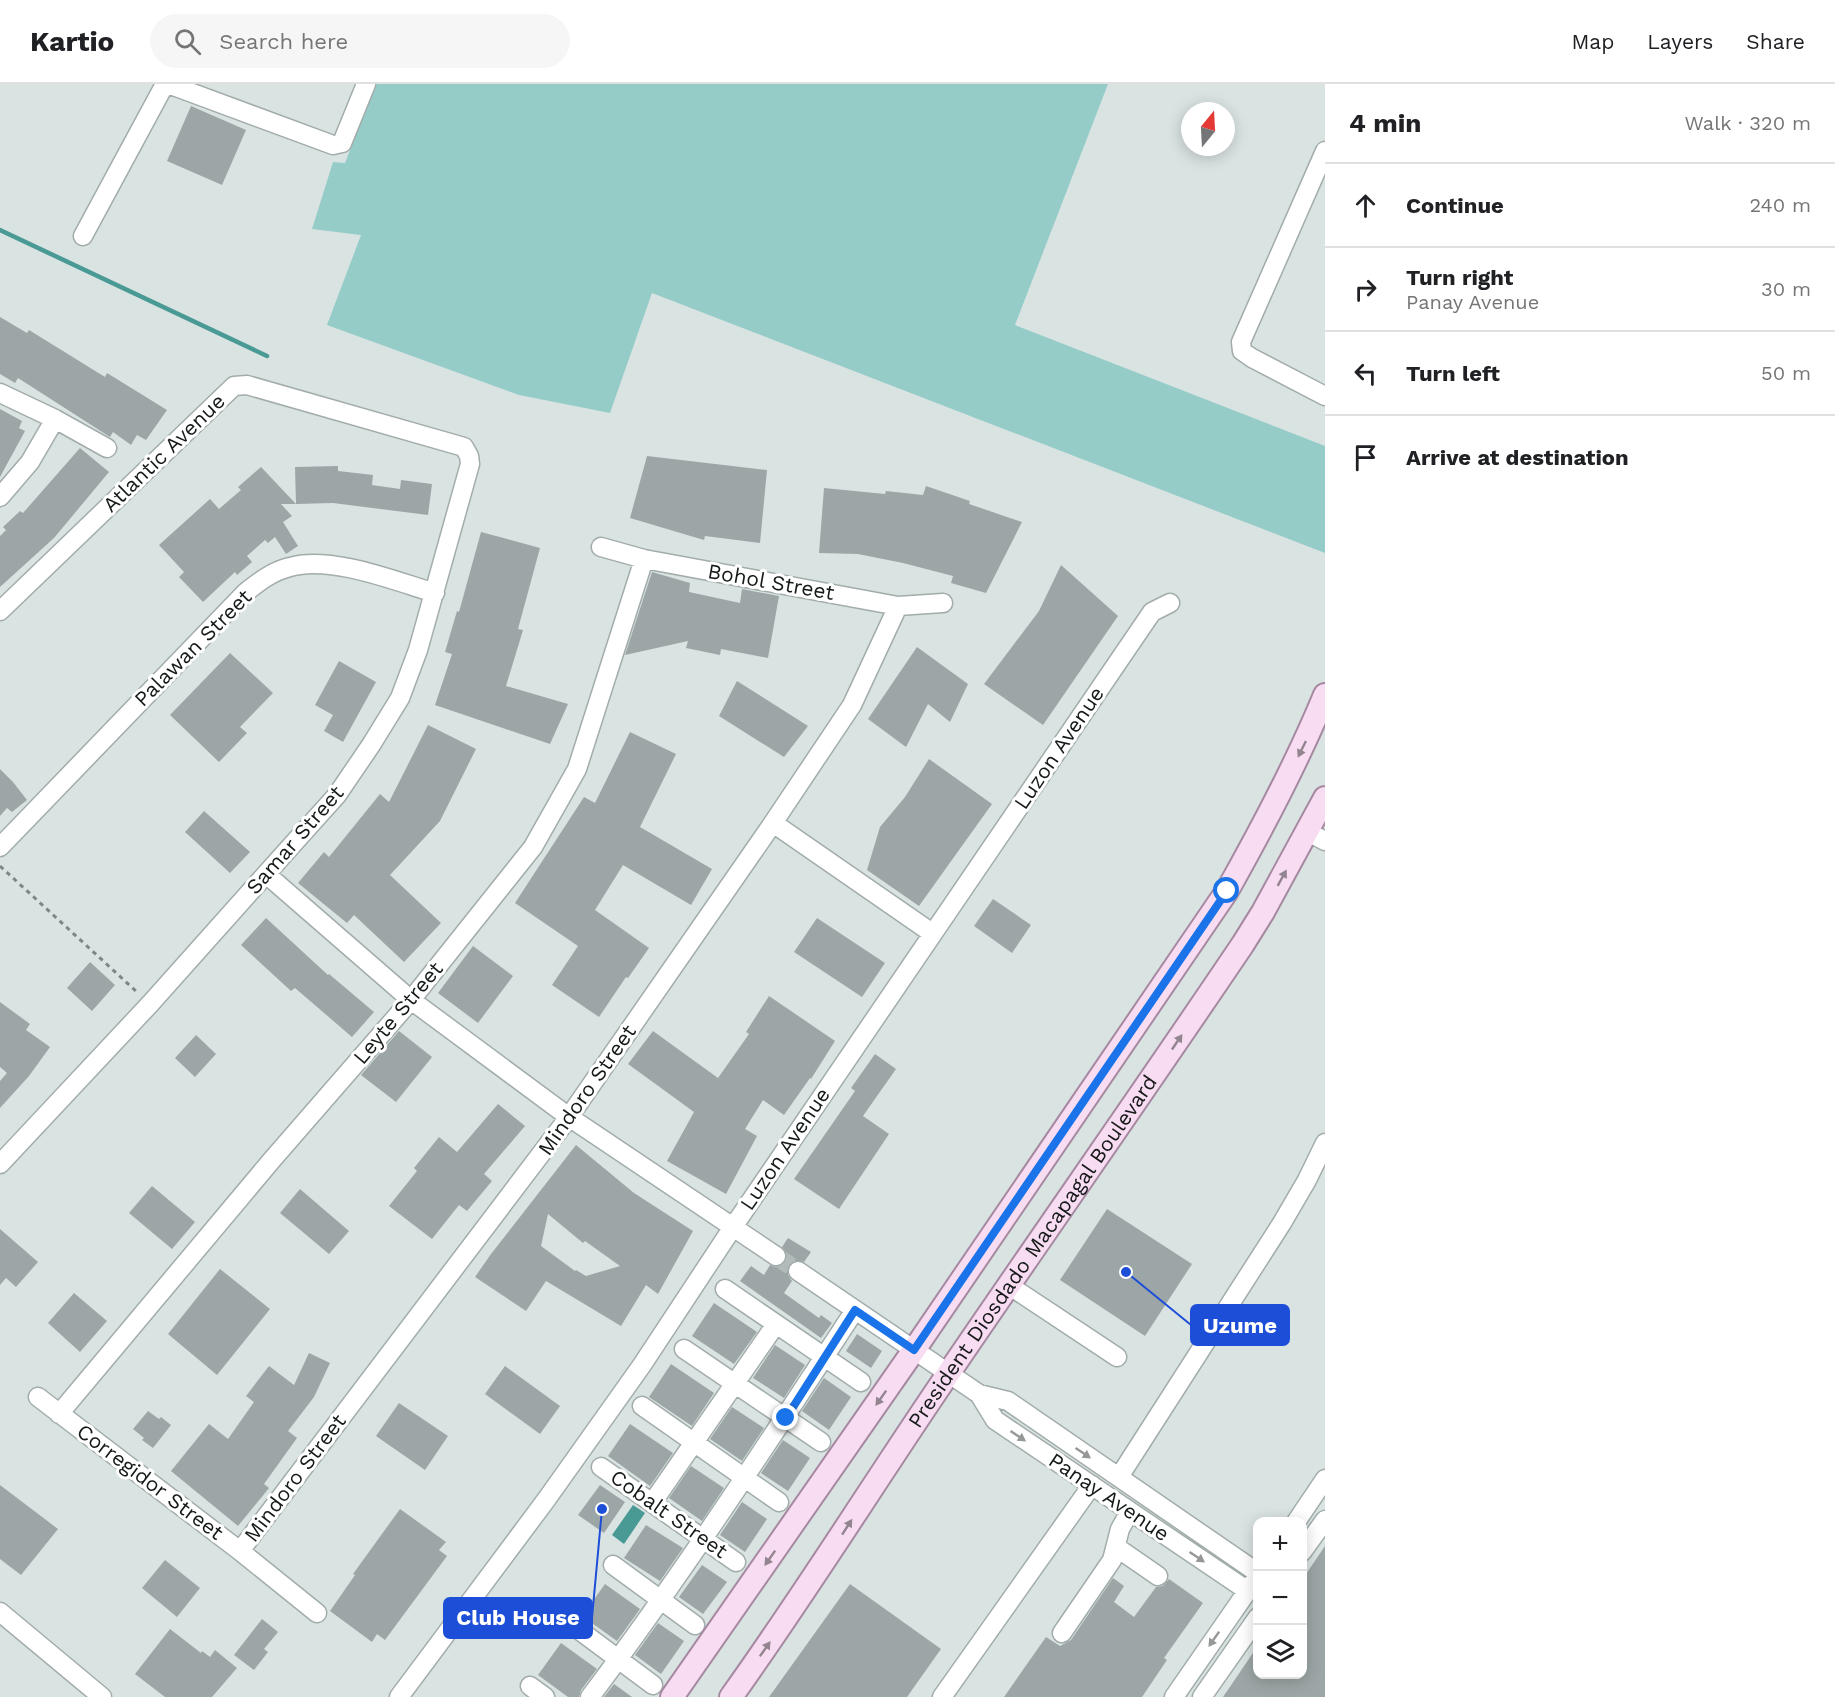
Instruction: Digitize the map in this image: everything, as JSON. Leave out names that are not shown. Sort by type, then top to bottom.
[{"type":"main road","name":"President Diosdado Macapagal Boulevard","points":[[662,1691],[914,1350],[1227,891],[1308,738],[1325,695]]},
{"type":"main road","name":"President Diosdado Macapagal Boulevard","points":[[731,1697],[815,1576],[948,1373],[1010,1286],[1316,837],[1325,798]]},
{"type":"street","points":[[83,236],[167,84],[333,146],[342,143],[347,134],[366,84]]},
{"type":"street","points":[[1325,151],[1241,342],[1242,351],[1252,358],[1325,396]]},
{"type":"street","name":"Atlantic Avenue","points":[[0,611],[234,386],[247,385],[464,447]]},
{"type":"street","points":[[0,393],[55,418],[107,448]]},
{"type":"street","points":[[0,496],[30,462],[55,418]]},
{"type":"street","name":"Samar Street","points":[[0,1164],[150,1004],[337,795],[371,745],[400,698],[418,650],[470,464],[464,447]]},
{"type":"street","name":"Bohol Street","points":[[601,547],[644,559],[898,606],[943,603]]},
{"type":"street","name":"Leyte Street","points":[[60,1414],[271,1161],[411,1000],[533,847],[578,769],[644,559]]},
{"type":"street","name":"Palawan Street","points":[[0,847],[246,592],[270,574],[292,566],[321,564],[347,568],[435,593]]},
{"type":"street","name":"Luzon Avenue","points":[[399,1697],[553,1490],[642,1365],[932,933],[1152,612],[1170,603]]},
{"type":"street","name":"Mindoro Street","points":[[240,1551],[569,1117],[852,705],[898,606]]},
{"type":"street","points":[[773,823],[932,933]]},
{"type":"street","points":[[266,874],[411,1000],[569,1117],[776,1256]]},
{"type":"street","points":[[1119,1477],[1282,1223],[1325,1143]]},
{"type":"street","name":"Panay Avenue","points":[[798,1271],[979,1394],[1008,1401],[1119,1477],[1253,1579]]},
{"type":"street","points":[[1010,1286],[1117,1357]]},
{"type":"street","points":[[725,1289],[861,1382]]},
{"type":"street","points":[[590,1697],[745,1479],[855,1310]]},
{"type":"street","points":[[652,1503],[776,1324]]},
{"type":"street","points":[[684,1349],[821,1442]]},
{"type":"street","name":"Panay Avenue","points":[[979,1394],[995,1420],[1130,1511],[1253,1579]]},
{"type":"street","name":"Corregidor Street","points":[[38,1397],[240,1551],[317,1613]]},
{"type":"street","points":[[642,1406],[779,1502]]},
{"type":"street","name":"Cobalt Street","points":[[601,1467],[736,1562]]},
{"type":"street","points":[[1299,1517],[1325,1479]]},
{"type":"street","points":[[942,1697],[1092,1485]]},
{"type":"street","points":[[1062,1633],[1112,1560],[1120,1529],[1130,1511]]},
{"type":"street","points":[[1307,1545],[1325,1520]]},
{"type":"street","points":[[1116,1547],[1158,1576]]},
{"type":"street","points":[[613,1565],[695,1625]]},
{"type":"street","points":[[1174,1697],[1253,1581]]},
{"type":"street","points":[[0,1612],[102,1697]]},
{"type":"street","points":[[1202,1697],[1253,1623]]},
{"type":"street","points":[[571,1624],[662,1691]]},
{"type":"street","points":[[530,1686],[545,1697]]},
{"type":"path","points":[[0,866],[150,1004]]},
{"type":"shaded area","points":[[375,84],[1108,84],[1015,325],[1325,446],[1325,553],[652,293],[610,413],[519,395],[327,325],[361,235],[312,229],[333,162],[345,163]]},
{"type":"shaded area","points":[[633,1505],[645,1513],[624,1544],[612,1535]]},
{"type":"building","points":[[191,106],[246,130],[222,185],[167,161]]},
{"type":"building","points":[[0,317],[27,333],[29,330],[105,377],[107,373],[167,410],[146,440],[137,435],[131,445],[113,432],[110,437],[18,378],[15,383],[0,374]]},
{"type":"building","points":[[0,409],[22,421],[19,428],[25,431],[0,477]]},
{"type":"building","points":[[80,448],[109,472],[54,538],[0,587],[0,536],[6,530],[3,527],[20,511],[23,513]]},
{"type":"building","points":[[647,456],[767,470],[760,543],[705,536],[704,540],[630,518]]},
{"type":"building","points":[[338,466],[338,471],[373,475],[372,485],[400,489],[401,480],[432,484],[428,515],[333,503],[296,504],[295,467]]},
{"type":"building","points":[[261,467],[296,504],[281,504],[292,516],[283,522],[298,546],[286,554],[275,537],[268,543],[265,540],[247,556],[252,562],[237,575],[235,572],[203,602],[179,577],[184,572],[159,545],[210,499],[219,509],[241,490],[238,487]]},
{"type":"building","points":[[926,486],[1022,522],[986,593],[951,583],[953,576],[903,563],[858,554],[819,553],[824,488],[923,495]]},
{"type":"building","points":[[481,532],[540,548],[518,629],[523,630],[506,686],[568,704],[550,744],[435,705],[452,654],[445,652],[457,611],[459,612]]},
{"type":"building","points":[[1061,565],[1118,616],[1043,725],[984,684],[1039,611]]},
{"type":"building","points":[[652,572],[690,583],[689,592],[740,603],[742,589],[779,596],[768,658],[721,649],[720,655],[686,648],[688,641],[625,655]]},
{"type":"building","points":[[917,647],[968,684],[950,722],[928,704],[906,747],[868,719]]},
{"type":"building","points":[[230,653],[273,693],[240,727],[247,733],[219,762],[170,715]]},
{"type":"building","points":[[339,661],[376,682],[343,742],[324,731],[333,715],[315,705]]},
{"type":"building","points":[[737,681],[808,726],[784,757],[719,716]]},
{"type":"building","points":[[428,725],[476,749],[440,821],[390,875],[441,923],[404,962],[354,915],[347,923],[298,883],[324,852],[329,857],[380,794],[389,802]]},
{"type":"building","points":[[630,732],[676,754],[640,827],[712,869],[691,905],[623,865],[595,910],[649,948],[599,1017],[552,985],[578,946],[515,903],[584,797],[595,803]]},
{"type":"building","points":[[929,759],[992,804],[919,906],[867,870],[880,827],[905,797]]},
{"type":"building","points":[[0,769],[27,800],[12,812],[7,808],[0,816]]},
{"type":"building","points":[[204,811],[250,852],[230,873],[185,832]]},
{"type":"building","points":[[993,899],[1031,925],[1012,953],[974,926]]},
{"type":"building","points":[[266,918],[328,975],[374,1012],[352,1037],[295,988],[291,991],[241,945]]},
{"type":"building","points":[[817,918],[885,963],[862,997],[794,952]]},
{"type":"building","points":[[473,946],[513,976],[478,1023],[438,993]]},
{"type":"building","points":[[90,962],[115,985],[92,1011],[67,988]]},
{"type":"building","points":[[769,996],[835,1041],[811,1079],[784,1115],[763,1100],[745,1129],[757,1136],[726,1194],[667,1161],[694,1112],[628,1064],[653,1031],[718,1078],[749,1034],[746,1032]]},
{"type":"building","points":[[0,1002],[30,1024],[26,1030],[50,1047],[29,1076],[0,1108],[0,1081],[7,1073],[0,1067]]},
{"type":"building","points":[[399,1031],[432,1057],[396,1102],[361,1075]]},
{"type":"building","points":[[196,1035],[216,1054],[195,1077],[175,1058]]},
{"type":"building","points":[[875,1054],[896,1069],[863,1116],[889,1134],[839,1209],[794,1179],[855,1091],[851,1088]]},
{"type":"building","points":[[498,1104],[525,1126],[484,1174],[492,1181],[467,1211],[459,1205],[432,1239],[389,1206],[417,1171],[414,1168],[439,1137],[457,1152]]},
{"type":"building","points":[[576,1145],[634,1193],[693,1231],[658,1294],[646,1285],[621,1326],[546,1281],[526,1311],[475,1277]],"holes":[[[548,1214],[583,1243],[585,1241],[620,1266],[586,1276],[575,1271],[541,1246]]]},
{"type":"building","points":[[152,1186],[195,1222],[172,1249],[129,1213]]},
{"type":"building","points":[[300,1189],[349,1231],[329,1254],[280,1213]]},
{"type":"building","points":[[1107,1209],[1192,1264],[1145,1336],[1060,1280]]},
{"type":"building","points":[[0,1229],[38,1262],[16,1287],[6,1278],[0,1285]]},
{"type":"building","points":[[788,1238],[811,1252],[804,1262],[794,1261],[788,1265],[788,1275],[792,1281],[784,1293],[819,1318],[821,1315],[832,1323],[821,1338],[740,1281],[751,1266],[764,1275],[770,1265],[776,1267],[785,1263],[787,1256],[782,1247]]},
{"type":"building","points":[[220,1269],[270,1309],[217,1375],[168,1334]]},
{"type":"building","points":[[74,1293],[107,1321],[80,1352],[48,1323]]},
{"type":"building","points":[[714,1303],[757,1332],[734,1364],[692,1336]]},
{"type":"building","points":[[857,1334],[882,1351],[871,1368],[846,1351]]},
{"type":"building","points":[[775,1345],[805,1365],[784,1398],[753,1378]]},
{"type":"building","points":[[309,1353],[330,1363],[314,1397],[288,1431],[297,1438],[264,1484],[269,1488],[238,1526],[171,1471],[209,1424],[228,1439],[254,1402],[246,1396],[269,1366],[294,1385]]},
{"type":"building","points":[[671,1364],[714,1393],[692,1426],[649,1397]]},
{"type":"building","points":[[505,1366],[560,1406],[540,1434],[485,1394]]},
{"type":"building","points":[[824,1378],[851,1397],[829,1430],[802,1411]]},
{"type":"building","points":[[399,1403],[448,1436],[425,1470],[376,1436]]},
{"type":"building","points":[[732,1407],[764,1428],[742,1461],[710,1439]]},
{"type":"building","points":[[148,1411],[171,1425],[153,1448],[133,1429]]},
{"type":"building","points":[[630,1424],[673,1453],[650,1486],[608,1456]]},
{"type":"building","points":[[783,1440],[810,1458],[788,1491],[761,1473]]},
{"type":"building","points":[[691,1466],[724,1488],[702,1521],[669,1498]]},
{"type":"building","points":[[0,1485],[58,1529],[21,1575],[0,1559]]},
{"type":"building","points":[[600,1485],[625,1502],[604,1533],[578,1515]]},
{"type":"building","points":[[742,1502],[767,1519],[745,1552],[720,1535]]},
{"type":"building","points":[[400,1509],[446,1542],[439,1550],[447,1556],[385,1640],[377,1634],[372,1642],[330,1611],[355,1575],[353,1574]]},
{"type":"building","points":[[646,1525],[683,1548],[660,1581],[624,1558]]},
{"type":"building","points":[[1325,1546],[1325,1697],[1223,1697],[1253,1653],[1253,1679],[1307,1679],[1307,1573]]},
{"type":"building","points":[[165,1560],[200,1588],[177,1617],[142,1588]]},
{"type":"building","points":[[702,1565],[727,1582],[703,1614],[679,1597]]},
{"type":"building","points":[[1113,1578],[1124,1586],[1114,1602],[1134,1617],[1156,1587],[1163,1586],[1169,1579],[1203,1603],[1164,1658],[1167,1660],[1142,1697],[1004,1697],[1046,1637],[1060,1646],[1071,1640]]},
{"type":"building","points":[[605,1584],[640,1609],[617,1641],[582,1616]]},
{"type":"building","points":[[850,1584],[941,1649],[907,1697],[769,1697]]},
{"type":"building","points":[[262,1619],[278,1632],[264,1649],[268,1652],[254,1670],[234,1655]]},
{"type":"building","points":[[658,1623],[684,1641],[661,1674],[635,1655]]},
{"type":"building","points":[[170,1629],[201,1653],[202,1651],[210,1657],[215,1650],[237,1668],[212,1697],[165,1697],[135,1674]]},
{"type":"building","points":[[561,1643],[597,1669],[581,1690],[579,1697],[568,1697],[538,1675]]},
{"type":"building","points":[[614,1684],[632,1697],[604,1697]]},
{"type":"waterway","points":[[0,230],[267,356]]},
{"type":"tunnel","points":[[776,1256],[798,1271]]},
{"type":"place","name":"Uzume","points":[[1126,1272]]},
{"type":"place","name":"Club House","points":[[602,1509]]},
{"type":"route","points":[[786,1418],[855,1310],[914,1350],[1227,891]]}]
